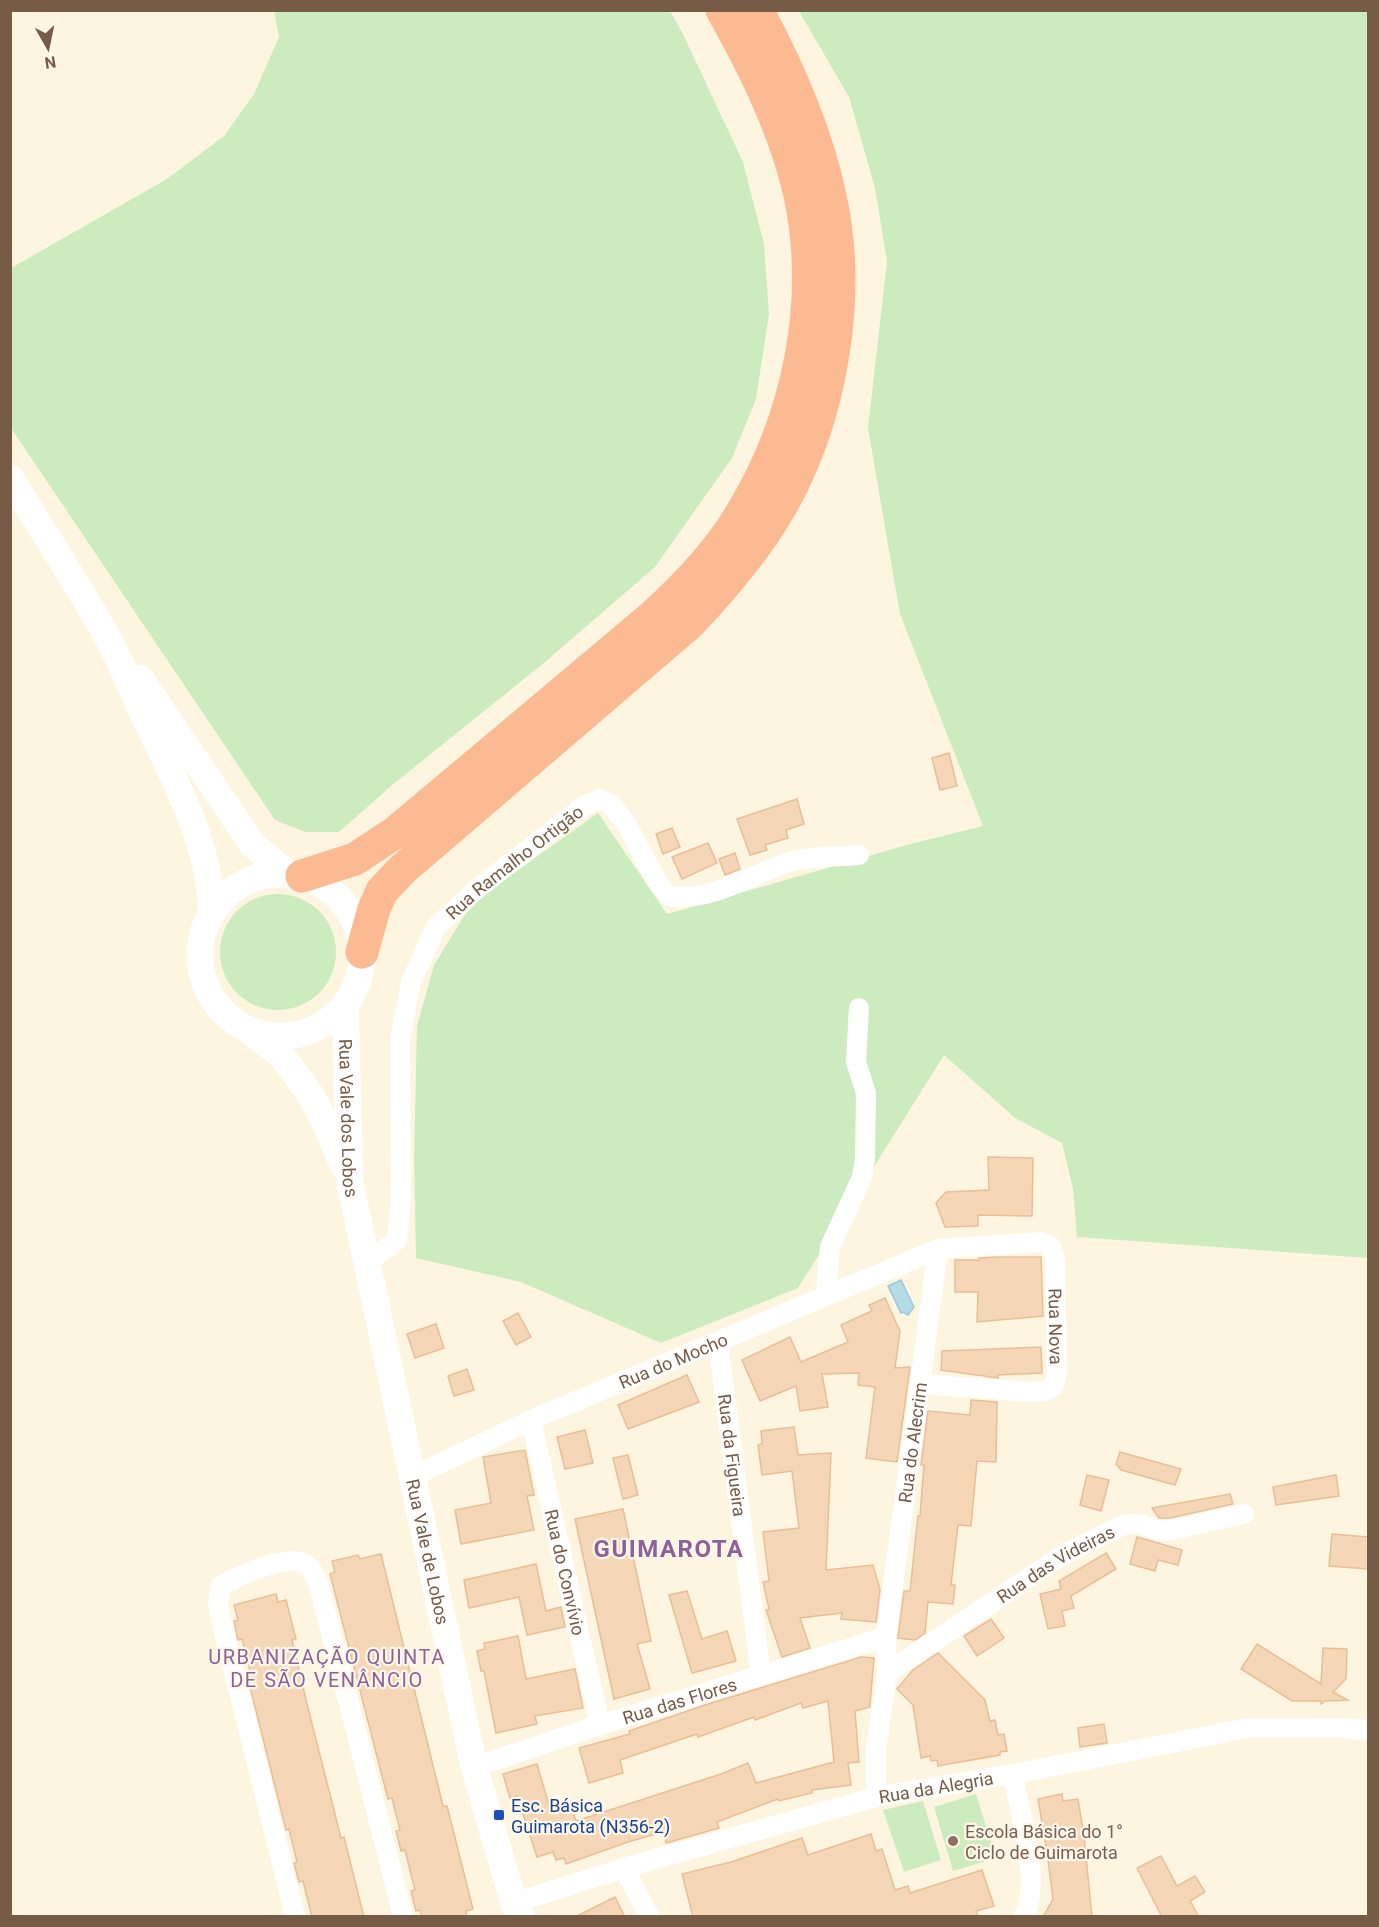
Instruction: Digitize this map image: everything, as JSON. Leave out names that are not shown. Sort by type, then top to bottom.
[{"type":"highway","points":[[295,875],[355,859],[396,832],[652,617],[681,589],[720,545],[741,515],[770,458],[799,372],[806,335],[807,246],[800,195],[786,148],[760,84],[722,10]]},
{"type":"highway","points":[[362,952],[374,909],[382,891],[404,869],[690,623],[721,590],[747,556],[794,482],[813,434],[829,378],[837,325],[839,262],[831,199],[815,139],[791,78],[757,10]]},
{"type":"main road","points":[[10,478],[109,639],[146,686],[252,844],[295,875],[321,884],[338,897],[351,913],[359,932],[362,952],[358,980],[345,1004],[330,1020],[310,1030],[288,1035],[265,1034],[244,1027],[222,1010],[207,987],[200,960],[203,932],[212,912],[226,895],[245,882],[266,875],[295,875]]},
{"type":"main road","points":[[109,639],[194,822],[210,880],[212,912]]},
{"type":"main road","name":"Rua Vale dos Lobos","points":[[345,1004],[350,1183]]},
{"type":"main road","name":"Rua Vale dos Lobos","points":[[244,1027],[281,1055],[312,1097],[350,1183]]},
{"type":"main road","name":"Rua Vale de Lobos","points":[[350,1183],[474,1767],[518,1910]]},
{"type":"street","name":"Rua Ramalho Ortigão","points":[[366,1263],[397,1240],[401,1196],[400,1040],[411,982],[436,927],[477,889],[584,806],[599,799],[612,805],[628,827],[656,880],[669,896],[691,897],[721,889],[792,861],[859,855]]},
{"type":"street","points":[[826,1296],[830,1247],[845,1219],[862,1177],[865,1159],[866,1093],[856,1062],[860,1008]]},
{"type":"street","name":"Rua Nova","points":[[920,1384],[1029,1392],[1045,1391],[1054,1386],[1057,1374],[1055,1259],[1051,1247],[1042,1242],[938,1249]]},
{"type":"street","name":"Rua do Mocho","points":[[412,1477],[531,1420],[938,1249]]},
{"type":"street","name":"Rua do Alecrim","points":[[876,1797],[876,1750],[887,1673],[886,1637],[938,1249]]},
{"type":"street","name":"Rua da Figueira","points":[[718,1342],[761,1676]]},
{"type":"street","name":"Rua do Convívio","points":[[531,1420],[600,1725]]},
{"type":"street","name":"Rua das Videiras","points":[[887,1673],[1061,1556],[1120,1526],[1140,1524],[1161,1532],[1244,1514]]},
{"type":"street","points":[[295,1917],[218,1602],[221,1586],[236,1576],[289,1561],[303,1563],[313,1571],[319,1586],[403,1917]]},
{"type":"street","name":"Rua das Flores","points":[[474,1767],[600,1725],[886,1637]]},
{"type":"street","name":"Rua da Alegria","points":[[518,1910],[624,1868],[876,1797],[1013,1774],[1248,1728],[1334,1728],[1368,1731]]},
{"type":"street","points":[[1013,1774],[1030,1872],[1031,1895],[1024,1917]]},
{"type":"street","points":[[624,1868],[649,1917]]},
{"type":"green space","points":[[274,11],[670,11],[743,162],[764,244],[769,314],[756,399],[732,458],[655,567],[545,662],[391,786],[339,832],[305,832],[275,820],[11,428],[11,268],[167,179],[224,136],[254,94],[279,37]]},
{"type":"green space","points":[[799,11],[1368,11],[1368,1258],[1077,1237],[1073,1189],[1062,1143],[1015,1118],[944,1055],[798,1288],[661,1343],[521,1282],[416,1258],[414,1159],[417,1026],[434,965],[464,916],[486,893],[598,813],[667,914],[910,844],[983,826],[900,614],[868,428],[887,261],[875,188],[849,97]]},
{"type":"green space","points":[[278,894],[300,898],[319,911],[332,930],[336,952],[332,974],[319,993],[300,1006],[278,1010],[256,1006],[237,993],[224,974],[220,952],[224,930],[237,911],[256,898]]},
{"type":"green space","points":[[976,1794],[996,1858],[953,1871],[934,1807]]},
{"type":"green space","points":[[923,1801],[941,1860],[904,1872],[883,1810]]},
{"type":"water","points":[[901,1280],[914,1307],[908,1315],[901,1313],[888,1286]]},
{"type":"building","points":[[949,753],[957,786],[940,790],[932,758]]},
{"type":"building","points":[[797,799],[804,824],[786,830],[788,838],[765,845],[767,850],[750,855],[737,819]]},
{"type":"building","points":[[672,828],[680,847],[663,854],[656,834]]},
{"type":"building","points":[[708,843],[717,863],[682,879],[672,857]]},
{"type":"building","points":[[735,853],[740,869],[725,875],[719,859]]},
{"type":"building","points":[[988,1157],[1033,1158],[1032,1216],[978,1215],[978,1226],[945,1227],[936,1203],[946,1192],[989,1190]]},
{"type":"building","points":[[1041,1257],[1043,1316],[977,1322],[978,1292],[955,1292],[955,1260]]},
{"type":"building","points":[[885,1298],[900,1331],[895,1368],[910,1367],[897,1462],[866,1458],[875,1387],[858,1385],[859,1373],[822,1374],[828,1407],[800,1411],[796,1386],[760,1401],[742,1360],[790,1337],[801,1362],[848,1342],[841,1325],[872,1311],[869,1305]]},
{"type":"building","points":[[518,1313],[531,1337],[516,1345],[503,1321]]},
{"type":"building","points":[[436,1324],[444,1348],[415,1358],[407,1334]]},
{"type":"building","points":[[1041,1347],[1042,1373],[998,1375],[998,1378],[941,1370],[942,1351]]},
{"type":"building","points":[[467,1369],[474,1390],[454,1396],[448,1376]]},
{"type":"building","points":[[687,1375],[699,1402],[628,1429],[618,1405]]},
{"type":"building","points":[[971,1400],[997,1402],[996,1462],[977,1461],[971,1526],[958,1525],[951,1585],[955,1585],[953,1604],[928,1602],[925,1633],[915,1640],[898,1638],[904,1591],[910,1591],[918,1516],[920,1516],[924,1465],[921,1465],[928,1411],[970,1415]]},
{"type":"building","points":[[794,1427],[798,1455],[831,1453],[826,1570],[873,1565],[880,1589],[876,1622],[841,1619],[842,1613],[800,1618],[810,1648],[782,1657],[766,1610],[769,1609],[763,1582],[769,1581],[763,1532],[799,1528],[792,1471],[762,1475],[758,1445],[762,1444],[761,1431]]},
{"type":"building","points":[[585,1430],[593,1463],[565,1469],[557,1437]]},
{"type":"building","points":[[525,1450],[534,1495],[527,1496],[534,1530],[461,1544],[455,1510],[491,1503],[483,1457]]},
{"type":"building","points":[[1120,1452],[1181,1469],[1175,1485],[1121,1470],[1116,1464]]},
{"type":"building","points":[[628,1455],[638,1495],[623,1499],[613,1458]]},
{"type":"building","points":[[1087,1475],[1109,1480],[1101,1511],[1080,1505]]},
{"type":"building","points":[[1336,1475],[1339,1496],[1276,1505],[1273,1487]]},
{"type":"building","points":[[1230,1494],[1233,1504],[1170,1518],[1159,1518],[1152,1508]]},
{"type":"building","points":[[623,1509],[651,1641],[637,1644],[650,1689],[614,1699],[575,1519]]},
{"type":"building","points":[[1332,1534],[1368,1537],[1368,1569],[1329,1566]]},
{"type":"building","points":[[1137,1537],[1182,1550],[1178,1565],[1158,1560],[1155,1571],[1130,1564]]},
{"type":"building","points":[[1106,1553],[1116,1569],[1071,1596],[1074,1608],[1062,1611],[1065,1626],[1048,1629],[1040,1594],[1061,1589],[1059,1581]]},
{"type":"building","points":[[381,1554],[443,1806],[447,1806],[473,1909],[466,1911],[467,1917],[422,1917],[420,1910],[416,1911],[411,1891],[415,1890],[405,1850],[401,1851],[396,1831],[400,1830],[392,1798],[388,1799],[330,1574],[335,1572],[332,1561],[358,1555],[360,1559]]},
{"type":"building","points":[[536,1564],[546,1611],[561,1607],[565,1627],[527,1635],[519,1597],[469,1608],[464,1580]]},
{"type":"building","points":[[687,1591],[702,1639],[727,1631],[736,1661],[692,1673],[669,1595]]},
{"type":"building","points":[[276,1594],[278,1602],[286,1600],[296,1639],[292,1640],[308,1708],[364,1917],[312,1917],[303,1881],[299,1882],[289,1829],[286,1830],[246,1671],[250,1670],[242,1639],[238,1640],[234,1621],[238,1620],[234,1605]]},
{"type":"building","points":[[991,1619],[1004,1638],[977,1656],[964,1636]]},
{"type":"building","points":[[518,1636],[526,1679],[575,1669],[583,1708],[535,1716],[537,1724],[496,1733],[484,1671],[481,1671],[477,1651],[485,1649],[484,1643]]},
{"type":"building","points":[[1257,1644],[1321,1684],[1323,1648],[1347,1649],[1346,1679],[1333,1692],[1348,1700],[1325,1701],[1321,1704],[1321,1701],[1292,1701],[1241,1669]]},
{"type":"building","points":[[938,1653],[985,1700],[990,1721],[995,1720],[998,1735],[1004,1734],[1007,1751],[1000,1752],[1000,1755],[938,1766],[937,1760],[931,1761],[930,1756],[921,1758],[913,1705],[897,1689],[913,1670]]},
{"type":"building","points":[[861,1657],[874,1658],[870,1707],[855,1711],[859,1762],[848,1763],[851,1785],[812,1790],[812,1793],[779,1801],[778,1799],[717,1822],[719,1828],[666,1843],[663,1832],[566,1864],[564,1858],[556,1860],[553,1852],[537,1857],[517,1796],[510,1798],[503,1774],[537,1764],[550,1809],[570,1802],[576,1821],[748,1763],[756,1783],[834,1762],[828,1701],[803,1708],[801,1703],[755,1720],[754,1717],[698,1737],[697,1734],[620,1760],[623,1773],[589,1783],[579,1748],[630,1734],[629,1731],[705,1705]]},
{"type":"building","points":[[1104,1724],[1107,1743],[1080,1747],[1078,1728]]},
{"type":"building","points":[[1062,1794],[1063,1801],[1078,1799],[1092,1917],[1043,1917],[1053,1899],[1038,1799]]},
{"type":"building","points":[[871,1834],[876,1851],[882,1849],[895,1890],[908,1886],[910,1893],[982,1870],[994,1906],[976,1911],[978,1917],[693,1917],[682,1874],[731,1862],[802,1838],[808,1855]]},
{"type":"building","points":[[1161,1856],[1177,1886],[1195,1876],[1205,1892],[1190,1901],[1199,1917],[1162,1917],[1137,1868]]},
{"type":"building","points":[[615,1897],[625,1917],[575,1917]]},
{"type":"place","name":"Esc. Básica Guimarota (N356-2)","points":[[499,1815]]},
{"type":"place","name":"Escola Básica do 1° Ciclo de Guimarota","points":[[953,1841]]},
{"type":"district","name":"GUIMAROTA","points":[[669,1549]]},
{"type":"district","name":"URBANIZAÇÃO QUINTA DE SÃO VENÂNCIO","points":[[327,1668]]}]
